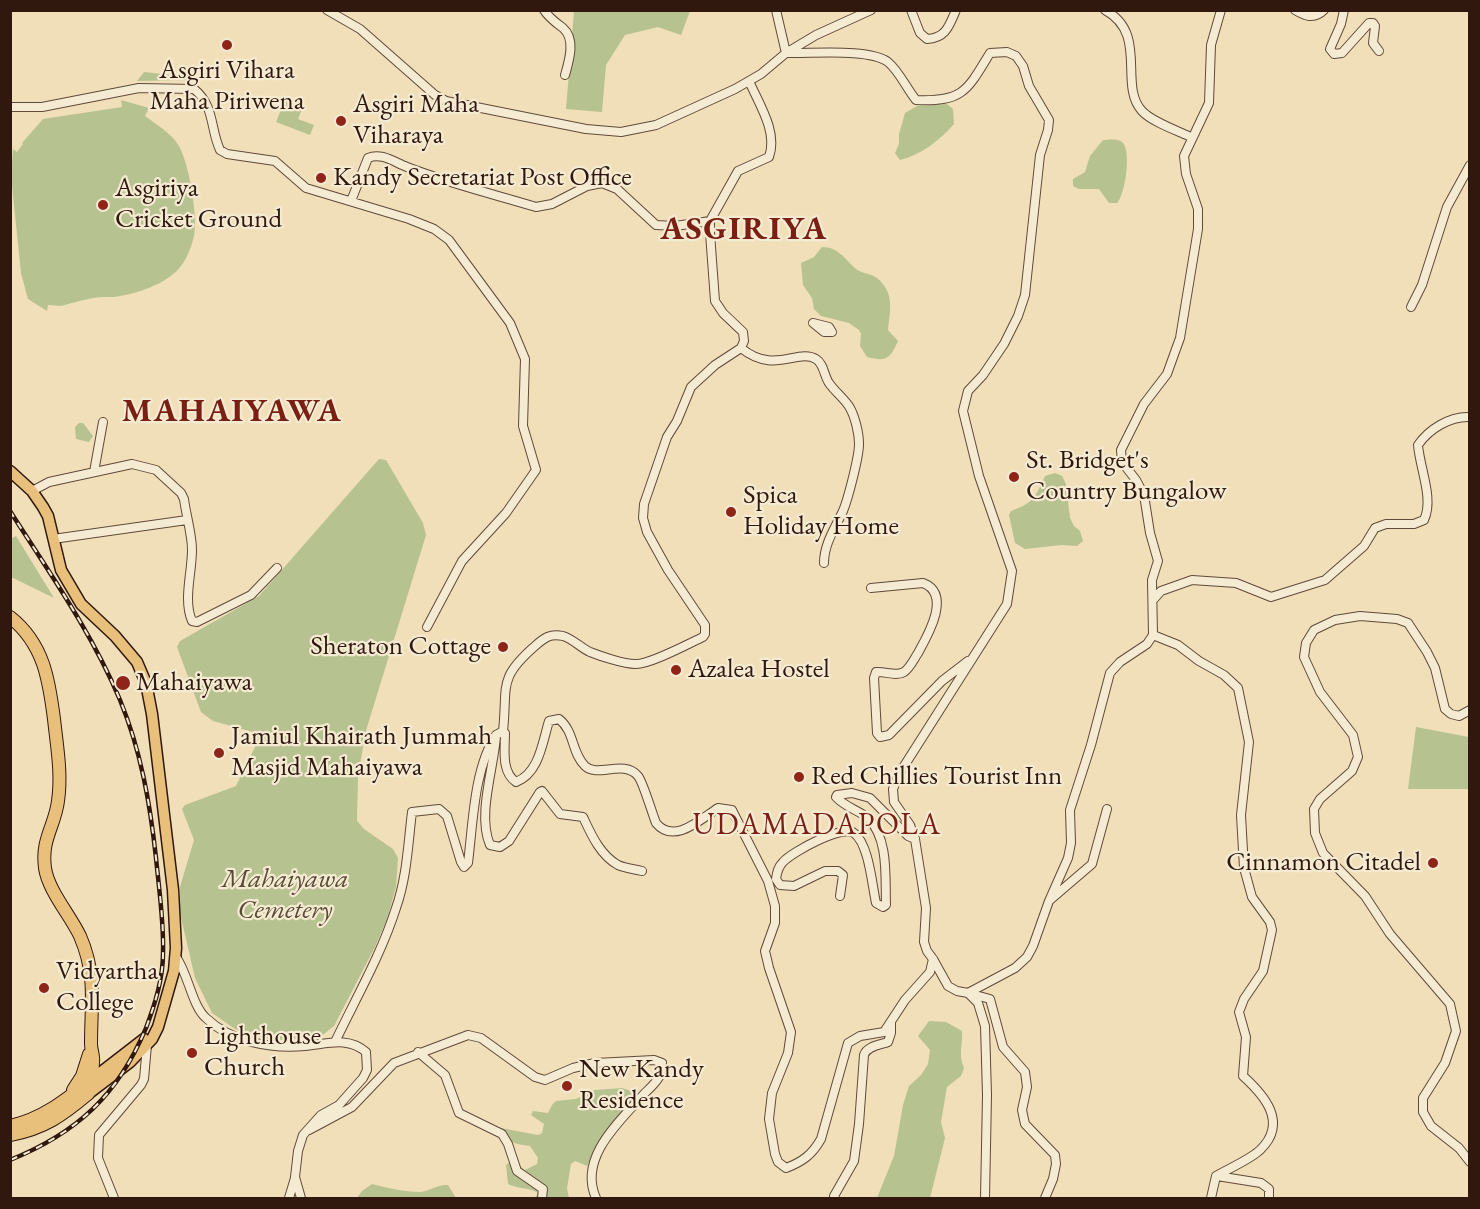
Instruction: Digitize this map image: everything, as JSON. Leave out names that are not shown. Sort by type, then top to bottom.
[{"type":"highway","points":[[10,617],[25,632],[36,648],[48,676],[60,769],[57,809],[46,837],[44,860],[48,880],[80,936],[92,972],[94,992],[91,1046],[82,1076],[67,1099]]},
{"type":"highway","points":[[10,1135],[45,1125],[65,1113],[88,1094],[94,1060],[91,1046]]},
{"type":"highway","points":[[10,1126],[40,1115],[67,1099],[91,1080]]},
{"type":"main road","points":[[10,471],[32,491],[48,516],[61,570],[72,590],[89,613],[133,656],[146,683],[152,714],[173,890],[176,957],[174,971],[158,1027],[147,1045],[130,1062],[88,1094]]},
{"type":"main road","points":[[91,1080],[145,1038],[163,1008]]},
{"type":"main road","points":[[91,1046],[99,1056],[113,1064]]},
{"type":"street","points":[[327,10],[360,28],[435,95],[446,101],[586,129],[621,132],[656,125],[749,81],[816,35],[871,10]]},
{"type":"street","points":[[544,10],[551,20],[570,36],[569,60],[565,75]]},
{"type":"street","points":[[776,10],[786,54]]},
{"type":"street","points":[[911,10],[920,33],[927,39],[935,39],[944,35],[956,10]]},
{"type":"street","points":[[1105,10],[1121,22],[1128,38],[1135,100],[1142,112],[1191,137]]},
{"type":"street","points":[[1295,10],[1307,17],[1319,15],[1324,10]]},
{"type":"street","points":[[1344,10],[1341,24],[1330,49],[1334,54],[1341,53],[1369,23],[1375,26],[1373,43],[1379,51]]},
{"type":"street","points":[[968,993],[1015,968],[1027,957],[1033,946],[1048,901],[1068,858],[1071,843],[1070,810],[1091,745],[1110,673],[1120,662],[1147,644],[1153,635],[1152,580],[1158,561],[1150,533],[1144,495],[1122,462],[1121,450],[1144,404],[1167,374],[1180,338],[1198,229],[1198,209],[1184,164],[1184,156],[1209,103],[1212,45],[1224,11]]},
{"type":"street","points":[[786,54],[866,54],[880,57],[891,64],[916,100],[934,101],[956,97],[969,87],[990,53],[1007,52],[1016,56],[1023,66],[1029,86],[1049,120],[1040,155],[1025,295],[1018,316],[1004,344],[983,375],[968,391],[963,411],[979,476],[1012,571],[1007,604],[899,774],[892,789],[894,802],[910,825],[915,838],[925,891],[924,942],[927,951],[948,986],[957,991],[990,999],[1003,1047],[1025,1072],[1027,1087],[1022,1110],[1025,1124],[1054,1155],[1056,1164],[1045,1198]]},
{"type":"street","points":[[642,871],[617,865],[593,838],[583,817],[560,814],[542,791],[509,841],[500,847],[490,845],[485,834],[486,808],[509,673],[518,661],[544,637],[551,634],[564,636],[590,652],[634,664],[645,662],[703,637],[705,634],[705,625],[668,570],[647,532],[643,518],[644,504],[667,437],[691,387],[715,365],[741,348],[744,341],[743,332],[723,313],[715,301],[710,221],[738,171],[769,157],[771,150],[772,135],[749,81]]},
{"type":"street","points":[[10,108],[48,106],[139,88],[194,89],[206,101],[211,111],[220,150],[227,154],[275,160],[306,188],[434,229],[449,240],[510,323],[525,359],[523,426],[536,470],[506,513],[462,561],[427,627]]},
{"type":"street","points":[[351,201],[368,158],[374,155],[408,168],[536,207],[552,204],[587,186],[602,183],[617,189],[656,225],[675,226],[710,221]]},
{"type":"street","points":[[1411,307],[1422,285],[1447,207],[1470,165]]},
{"type":"street","points":[[741,348],[761,360],[775,361],[806,357],[816,359],[828,382],[849,406],[853,415],[859,444],[856,463],[844,507],[824,550],[824,563]]},
{"type":"street","points":[[1153,600],[1161,591],[1192,580],[1236,583],[1271,597],[1325,580],[1364,546],[1375,528],[1386,524],[1414,524],[1425,520],[1429,511],[1428,494],[1418,445],[1423,437],[1437,427],[1459,416],[1470,417]]},
{"type":"street","points":[[94,472],[104,422]]},
{"type":"street","points":[[32,491],[49,482],[132,464],[156,470],[184,498],[192,550],[188,574],[192,621],[196,622],[251,595],[277,568]]},
{"type":"street","points":[[53,539],[187,520]]},
{"type":"street","points":[[871,588],[923,583],[931,586],[935,592],[933,626],[909,667],[899,674],[876,672],[874,678],[877,734],[880,737],[889,735],[942,681],[974,656]]},
{"type":"street","points":[[1470,710],[1459,716],[1445,709],[1435,668],[1428,652],[1408,623],[1397,619],[1360,616],[1335,620],[1314,630],[1306,643],[1304,657],[1320,692],[1353,735],[1358,757],[1352,771],[1320,799],[1314,809],[1315,833],[1323,853],[1365,896],[1390,934],[1450,1004],[1456,1031],[1445,1063],[1423,1098],[1423,1112],[1431,1126],[1459,1148],[1470,1162]]},
{"type":"street","points":[[1153,635],[1178,645],[1199,661],[1224,675],[1238,688],[1249,742],[1241,815],[1244,868],[1252,897],[1270,922],[1272,930],[1263,971],[1244,999],[1239,1012],[1246,1037],[1244,1076],[1271,1107],[1270,1134],[1261,1149],[1216,1176],[1211,1198]]},
{"type":"street","points":[[500,733],[505,733],[506,769],[512,781],[527,778],[536,764],[549,721],[559,719],[568,726],[577,754],[586,768],[593,770],[626,768],[638,776],[656,823],[661,829],[685,830],[718,808],[732,810],[768,881],[775,906],[775,922],[765,951],[791,1032],[788,1053],[772,1093],[769,1119],[774,1154],[778,1162],[786,1168],[801,1162],[815,1149],[821,1139],[848,1043],[860,1036],[884,1032],[905,1000],[930,972],[933,959]]},
{"type":"street","points":[[335,1042],[378,955],[397,907],[406,871],[412,812],[439,809],[447,816],[461,862],[465,867],[468,863],[478,785],[490,744],[500,733]]},
{"type":"street","points":[[840,896],[843,875],[838,871],[825,871],[794,886],[780,885],[776,879],[778,870],[784,861],[795,853],[836,832],[848,830],[860,840],[865,852],[876,903],[883,907],[886,905],[884,853],[878,833],[867,818],[840,802],[837,795],[852,793],[870,798],[908,836],[915,838]]},
{"type":"street","points":[[1048,901],[1092,864],[1107,808]]},
{"type":"street","points":[[176,957],[183,966],[203,1016],[221,1031],[272,1046],[349,1042],[366,1052],[367,1070],[347,1097],[339,1105],[321,1115],[303,1135],[289,1198]]},
{"type":"street","points":[[968,993],[978,1003],[985,1026],[987,1095],[985,1198]]},
{"type":"street","points":[[835,1198],[834,1196],[854,1161],[865,1051],[888,1042],[891,1023]]},
{"type":"street","points":[[309,1130],[352,1107],[394,1063],[468,1035],[480,1038],[535,1077],[545,1080],[573,1068],[595,1063],[654,1060],[662,1063],[660,1076],[610,1133],[597,1152],[591,1174],[591,1188],[596,1198]]},
{"type":"street","points":[[114,1198],[98,1158],[99,1135],[141,1085],[144,1079],[147,1045]]},
{"type":"street","points":[[418,1052],[445,1076],[459,1113],[501,1134],[508,1144],[517,1171],[543,1189],[542,1198]]},
{"type":"street","points":[[1216,1176],[1261,1183],[1269,1190],[1269,1198]]},
{"type":"street","points":[[295,1177],[302,1198]]},
{"type":"green space","points":[[574,11],[690,11],[681,35],[658,27],[625,35],[606,65],[602,112],[566,109]]},
{"type":"green space","points":[[144,72],[198,78],[198,80],[137,81]]},
{"type":"green space","name":"Asgiriya Cricket Ground","points":[[121,100],[149,108],[145,116],[176,141],[183,154],[194,203],[195,227],[191,246],[176,272],[149,288],[122,296],[96,298],[61,306],[48,305],[47,311],[28,299],[21,273],[11,176],[13,149],[17,152],[43,119],[122,107]]},
{"type":"green space","points":[[285,100],[303,106],[298,119],[314,125],[310,135],[276,122]]},
{"type":"green space","points":[[947,104],[953,109],[954,124],[930,146],[915,155],[900,160],[895,153],[905,113],[917,106]]},
{"type":"green space","points":[[1112,139],[1122,142],[1127,154],[1123,191],[1117,203],[1109,203],[1099,189],[1079,189],[1073,186],[1073,179],[1085,172],[1090,156],[1103,140]]},
{"type":"green space","points":[[822,247],[837,251],[858,271],[877,278],[887,290],[890,302],[888,330],[898,341],[887,358],[867,357],[860,346],[859,330],[849,323],[821,316],[814,309],[812,298],[803,285],[801,263],[814,257]]},
{"type":"green space","points":[[83,423],[93,436],[89,442],[76,439],[75,427]]},
{"type":"green space","name":"Mahaiyawa Cemetery","points":[[379,459],[386,460],[423,523],[426,535],[365,734],[358,778],[357,821],[364,829],[393,849],[398,858],[396,887],[387,919],[375,947],[334,1026],[320,1037],[277,1040],[264,1038],[235,1029],[212,1013],[195,978],[180,913],[180,887],[194,840],[182,809],[185,805],[236,786],[256,745],[256,738],[253,732],[213,721],[201,712],[177,647],[180,641],[259,596]]},
{"type":"green space","points":[[1055,473],[1062,476],[1066,484],[1070,518],[1080,531],[1083,541],[1077,546],[1062,545],[1025,549],[1015,543],[1009,515],[1011,511],[1032,499],[1045,476]]},
{"type":"green space","points":[[16,536],[54,598],[11,577],[11,539]]},
{"type":"green space","points":[[1416,727],[1469,737],[1469,789],[1408,789]]},
{"type":"green space","points":[[929,1021],[946,1022],[962,1031],[961,1054],[964,1068],[961,1076],[947,1087],[941,1122],[945,1138],[930,1198],[877,1198],[894,1156],[903,1105],[909,1086],[921,1075],[928,1064],[930,1050],[918,1036]]},
{"type":"green space","points":[[622,1088],[641,1094],[608,1129],[587,1166],[575,1161],[571,1164],[567,1188],[569,1198],[535,1198],[538,1193],[508,1184],[506,1165],[510,1162],[516,1163],[525,1170],[537,1164],[538,1158],[530,1146],[509,1141],[495,1127],[538,1135],[542,1133],[544,1124],[531,1115],[533,1111],[548,1113],[556,1101],[576,1099],[595,1090]]},
{"type":"green space","points":[[372,1184],[402,1191],[420,1192],[448,1185],[456,1198],[357,1198]]},
{"type":"railway","points":[[10,511],[83,627],[109,675],[134,738],[151,817],[163,941],[162,972],[155,1001],[146,1028],[122,1073],[93,1109],[75,1124],[56,1137],[10,1160]]},
{"type":"place","name":"Asgiri Vihara Maha Piriwena","points":[[227,45]]},
{"type":"place","name":"Asgiri Maha Viharaya","points":[[341,121]]},
{"type":"place","name":"Kandy Secretariat Post Office","points":[[321,178]]},
{"type":"place","name":"Asgiriya Cricket Ground","points":[[103,205]]},
{"type":"place","name":"St. Bridget's Country Bungalow","points":[[1014,477]]},
{"type":"place","name":"Spica Holiday Home","points":[[731,512]]},
{"type":"place","name":"Sheraton Cottage","points":[[503,647]]},
{"type":"place","name":"Azalea Hostel","points":[[676,670]]},
{"type":"place","name":"Mahaiyawa","points":[[123,683]]},
{"type":"place","name":"Jamiul Khairath Jummah Masjid Mahaiyawa","points":[[219,753]]},
{"type":"place","name":"Red Chillies Tourist Inn","points":[[799,777]]},
{"type":"place","name":"Cinnamon Citadel","points":[[1433,863]]},
{"type":"place","name":"Vidyartha College","points":[[44,988]]},
{"type":"place","name":"Lighthouse Church","points":[[192,1053]]},
{"type":"place","name":"New Kandy Residence","points":[[567,1086]]},
{"type":"district","name":"ASGIRIYA","points":[[744,230]]},
{"type":"district","name":"MAHAIYAWA","points":[[232,412]]},
{"type":"district","name":"UDAMADAPOLA","points":[[817,826]]}]
